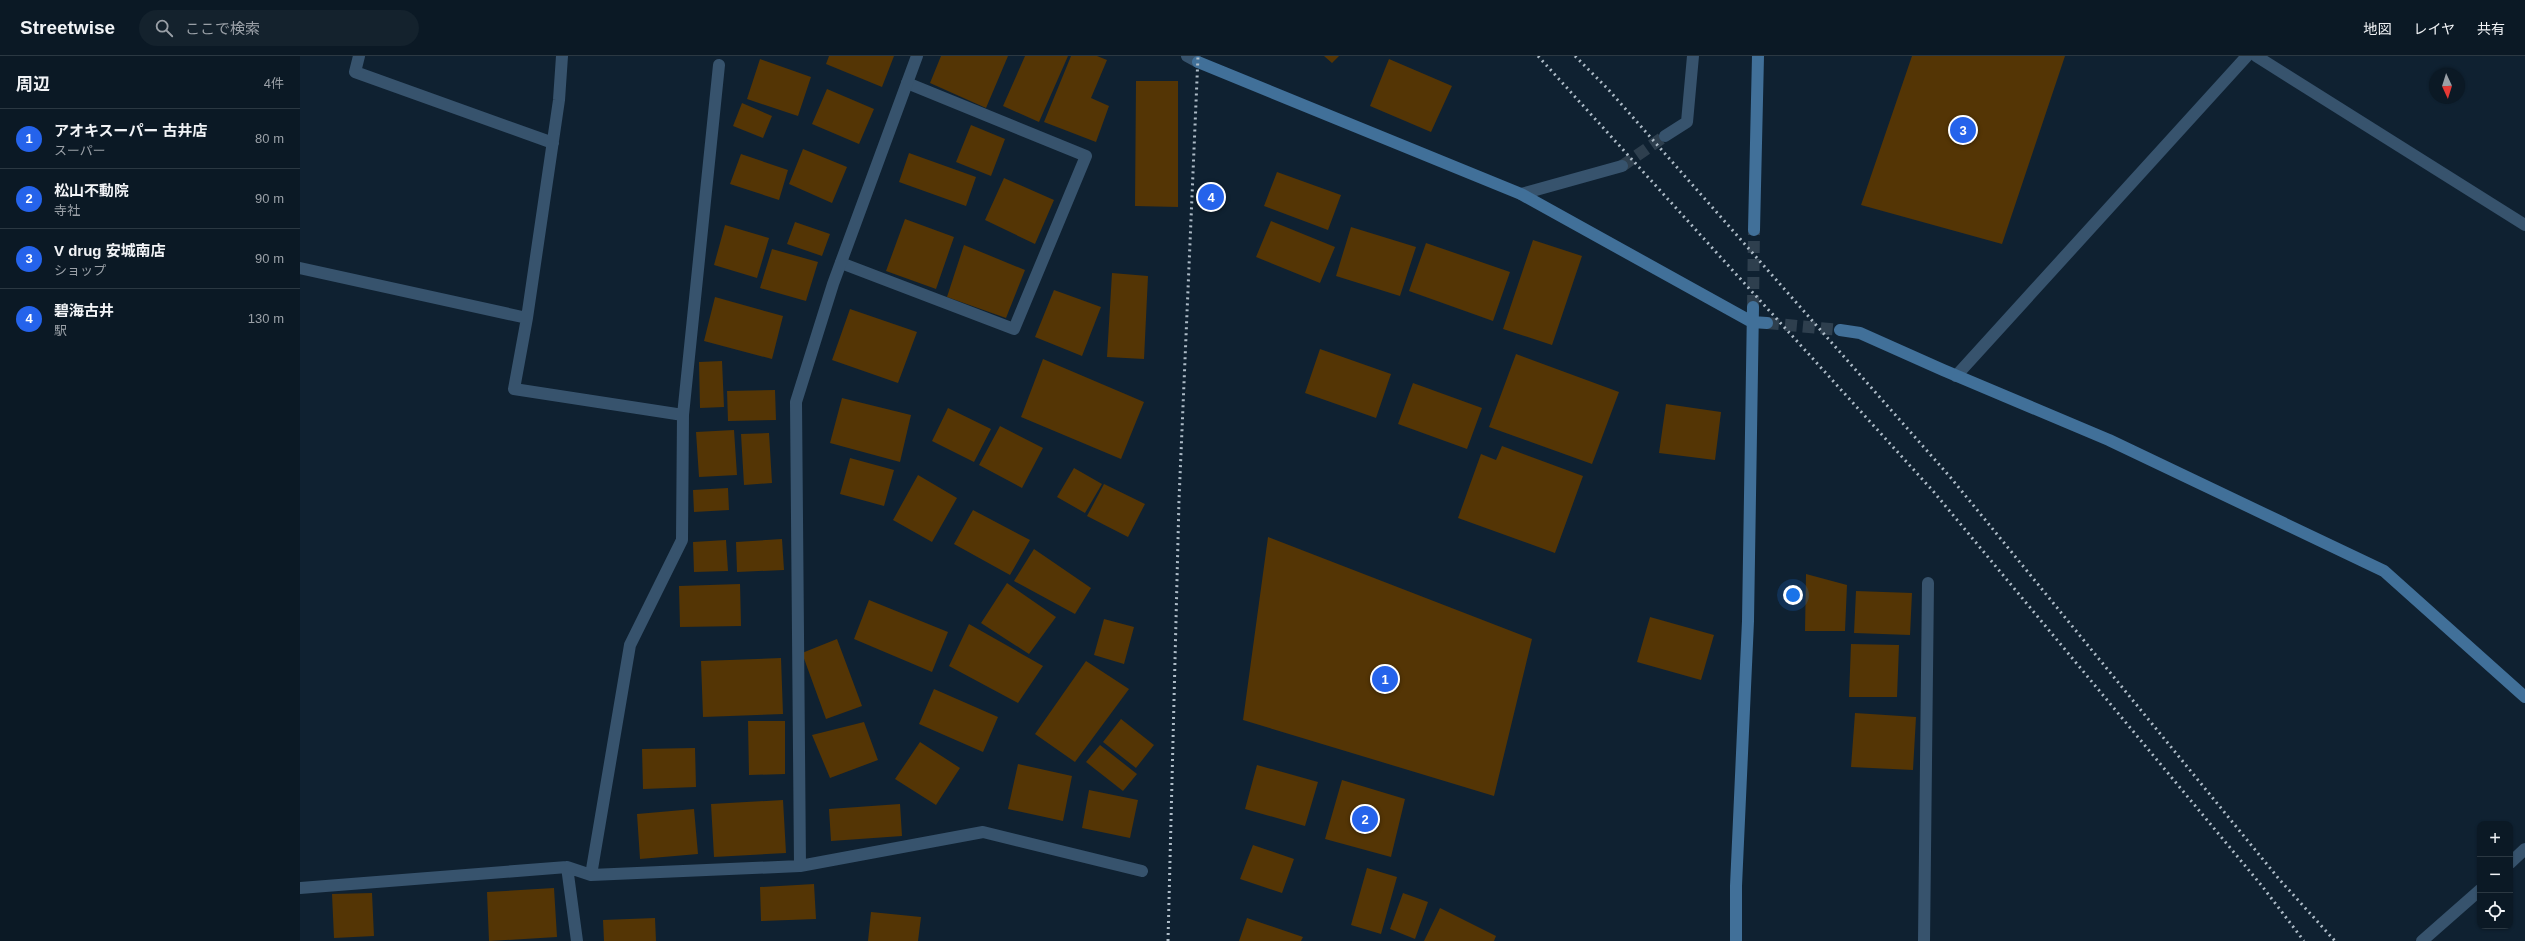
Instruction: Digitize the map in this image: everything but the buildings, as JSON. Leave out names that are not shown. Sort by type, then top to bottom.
[{"type":"street","points":[[359,56],[355,72],[553,143]]},
{"type":"street","points":[[562,56],[553,143],[527,318],[514,389],[683,416]]},
{"type":"street","points":[[800,866],[796,402],[841,263],[917,56]]},
{"type":"street","points":[[1187,56],[1198,62],[1521,194],[1752,322],[1767,323]]},
{"type":"street","points":[[1665,136],[1687,122],[1693,56]]},
{"type":"street","points":[[1754,230],[1758,56]]},
{"type":"street","points":[[1956,376],[2247,56]]},
{"type":"street","points":[[2256,56],[2525,225]]},
{"type":"street","points":[[591,875],[630,645],[682,540],[683,416],[719,60]]},
{"type":"street","points":[[841,263],[1014,329],[1086,156],[907,83]]},
{"type":"street","points":[[1521,194],[1622,166]]},
{"type":"street","points":[[300,268],[527,318]]},
{"type":"street","points":[[1736,941],[1736,886],[1748,621],[1753,307]]},
{"type":"street","points":[[1840,330],[1860,333],[1956,376],[2109,440],[2384,571],[2525,697]]},
{"type":"street","points":[[1924,941],[1928,582]]},
{"type":"street","points":[[300,888],[567,867],[591,875],[800,866],[983,832],[1142,872]]},
{"type":"street","points":[[2513,860],[2525,849]]},
{"type":"street","points":[[567,867],[576,941]]},
{"type":"street","points":[[2422,941],[2477,893]]},
{"type":"tunnel","points":[[1622,166],[1665,136]]},
{"type":"tunnel","points":[[1753,307],[1754,230]]},
{"type":"tunnel","points":[[1767,323],[1840,330]]},
{"type":"railway","points":[[1168,941],[1179,500],[1198,56]]},
{"type":"railway","points":[[1538,56],[1933,491],[2262,886],[2304,941]]},
{"type":"railway","points":[[1575,56],[1607,88],[1951,478],[2279,879],[2335,941]]},
{"type":"place","name":"V drug 安城南店","points":[[1963,130]]},
{"type":"place","name":"碧海古井","points":[[1211,197]]},
{"type":"place","name":"アオキスーパー 古井店","points":[[1385,679]]},
{"type":"place","name":"松山不動院","points":[[1365,819]]}]
